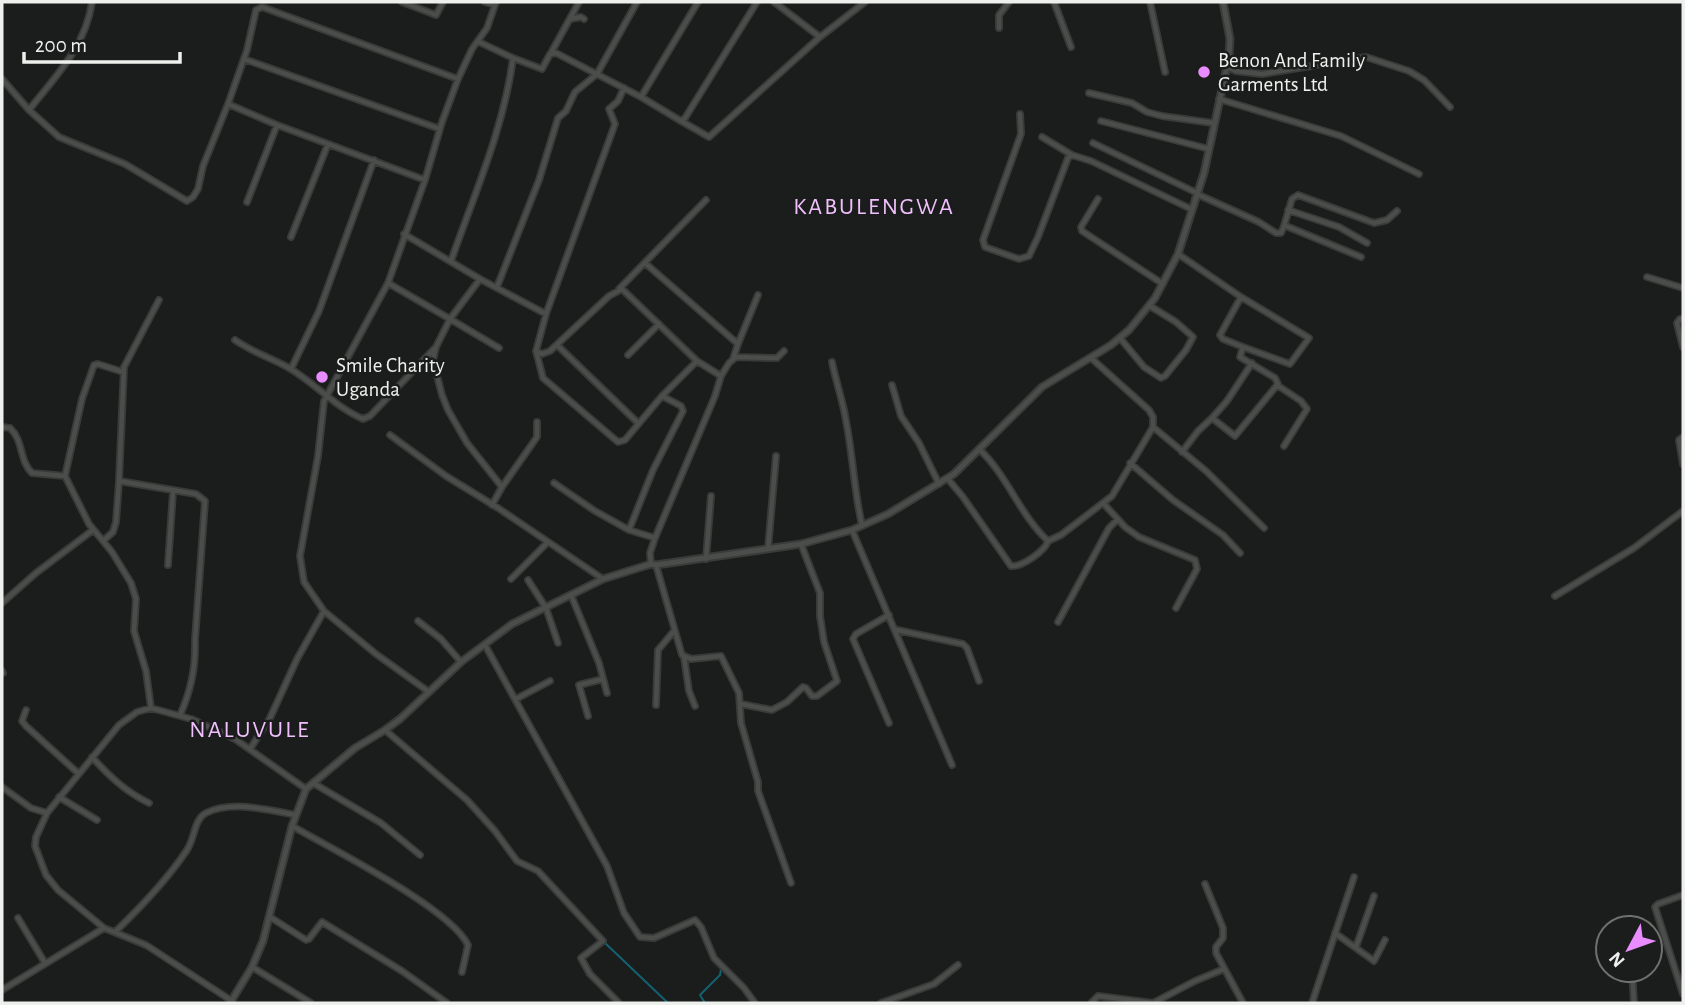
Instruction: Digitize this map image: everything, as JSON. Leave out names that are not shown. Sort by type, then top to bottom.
[{"type":"street","points":[[29,110],[52,84],[71,56],[84,32],[92,2]]},
{"type":"street","points":[[402,2],[436,15],[443,2]]},
{"type":"street","points":[[429,692],[376,654],[324,611],[304,582],[300,556],[318,456],[321,410],[388,283],[458,79],[472,49],[486,28],[495,4],[485,2]]},
{"type":"street","points":[[479,41],[542,69],[579,2]]},
{"type":"street","points":[[497,287],[539,180],[558,118],[566,111],[575,92],[597,74],[637,2]]},
{"type":"street","points":[[640,97],[698,2]]},
{"type":"street","points":[[681,121],[757,2]]},
{"type":"street","points":[[774,2],[815,35],[821,36]]},
{"type":"street","points":[[550,54],[556,53],[597,74],[709,137],[821,36],[864,2]]},
{"type":"street","points":[[999,28],[999,15],[1009,2]]},
{"type":"street","points":[[1054,2],[1071,47]]},
{"type":"street","points":[[1150,2],[1165,72]]},
{"type":"street","points":[[306,789],[250,748],[219,731],[180,715],[150,708],[129,717],[92,757],[47,813],[35,842],[42,867],[58,890],[104,928],[146,945],[231,1002],[252,967],[271,917],[292,826],[306,789],[355,748],[385,730],[461,662],[512,624],[603,579],[653,565],[801,544],[852,530],[888,514],[948,479],[1042,387],[1120,338],[1150,306],[1163,284],[1178,254],[1195,200],[1227,67],[1230,39],[1223,2]]},
{"type":"street","points":[[2,79],[29,110],[59,137],[125,164],[187,201],[198,189],[203,166],[244,59],[256,10],[262,7],[458,79]]},
{"type":"street","points":[[569,19],[584,19]]},
{"type":"street","points":[[1227,67],[1236,71],[1262,74],[1366,57],[1409,71],[1424,80],[1450,107]]},
{"type":"street","points":[[451,261],[487,161],[513,58]]},
{"type":"street","points":[[244,59],[440,129]]},
{"type":"street","points":[[624,89],[618,101],[609,109],[614,125],[546,314],[536,351],[543,378],[620,443],[697,361]]},
{"type":"street","points":[[1089,93],[1132,103],[1155,114],[1213,123]]},
{"type":"street","points":[[1218,99],[1341,136],[1419,174]]},
{"type":"street","points":[[228,104],[425,180]]},
{"type":"street","points":[[1020,114],[1021,134],[983,240],[985,247],[1018,259],[1029,256],[1068,159],[1072,155]]},
{"type":"street","points":[[1101,121],[1209,149]]},
{"type":"street","points":[[247,202],[277,125]]},
{"type":"street","points":[[1042,137],[1072,155],[1091,161],[1191,209]]},
{"type":"street","points":[[1093,143],[1197,193]]},
{"type":"street","points":[[291,237],[328,144]]},
{"type":"street","points":[[291,369],[324,299],[374,160]]},
{"type":"street","points":[[1195,200],[1199,195],[1259,222],[1278,234],[1284,226],[1292,199],[1298,195],[1374,223],[1387,220],[1397,211]]},
{"type":"street","points":[[1098,199],[1081,227],[1082,231],[1163,284]]},
{"type":"street","points":[[536,351],[546,354],[558,346],[618,290],[706,200]]},
{"type":"street","points":[[1288,210],[1342,229],[1367,243]]},
{"type":"street","points":[[1284,226],[1362,257]]},
{"type":"street","points":[[404,234],[546,314]]},
{"type":"street","points":[[1178,254],[1241,297],[1309,338],[1290,364],[1223,340],[1220,335],[1241,297]]},
{"type":"street","points":[[645,263],[738,344]]},
{"type":"street","points":[[1647,277],[1683,288]]},
{"type":"street","points":[[480,279],[450,319],[436,347],[433,360],[448,410],[470,447],[502,487]]},
{"type":"street","points":[[388,283],[499,348]]},
{"type":"street","points":[[618,290],[622,289],[628,293],[697,361],[721,376]]},
{"type":"street","points":[[695,706],[689,691],[684,657],[650,553],[715,397],[721,376],[733,359],[758,295]]},
{"type":"street","points":[[103,541],[113,532],[116,522],[124,365],[159,300]]},
{"type":"street","points":[[1120,338],[1144,367],[1161,378],[1165,376],[1194,337],[1179,323],[1150,306]]},
{"type":"street","points":[[1683,319],[1677,323],[1683,347]]},
{"type":"street","points":[[628,355],[659,324]]},
{"type":"street","points":[[235,340],[251,351],[291,369],[359,418],[368,418],[436,347]]},
{"type":"street","points":[[558,346],[638,423]]},
{"type":"street","points":[[1243,348],[1240,358],[1275,378],[1278,385],[1301,401],[1307,409],[1284,446]]},
{"type":"street","points":[[733,359],[777,358],[784,351]]},
{"type":"street","points":[[948,479],[964,497],[1011,566],[1016,567],[1046,547],[1048,541],[1061,535],[1104,504],[1118,489],[1130,463],[1153,427],[1154,420],[1149,410],[1091,358]]},
{"type":"street","points":[[832,362],[846,420],[862,525]]},
{"type":"street","points":[[1182,452],[1227,401],[1252,363]]},
{"type":"street","points":[[123,372],[94,365],[82,399],[65,476],[93,530],[103,541],[134,592],[134,632],[146,671],[150,708]]},
{"type":"street","points":[[1212,418],[1235,436],[1259,404],[1278,385]]},
{"type":"street","points":[[892,386],[901,416],[919,443],[939,485]]},
{"type":"street","points":[[629,530],[658,460],[683,411],[681,406],[662,396]]},
{"type":"street","points":[[492,505],[537,437],[537,422]]},
{"type":"street","points":[[2,427],[10,428],[18,436],[29,471],[36,475],[65,476]]},
{"type":"street","points":[[1153,427],[1206,471],[1264,528]]},
{"type":"street","points":[[390,435],[446,476],[603,579]]},
{"type":"street","points":[[1683,437],[1679,442],[1683,464]]},
{"type":"street","points":[[979,449],[999,468],[1025,516],[1048,541]]},
{"type":"street","points":[[768,549],[776,456]]},
{"type":"street","points":[[1130,463],[1173,500],[1223,535],[1240,552]]},
{"type":"street","points":[[119,481],[196,494],[203,498],[205,505],[195,640],[196,659],[188,699],[180,715]]},
{"type":"street","points":[[554,483],[612,521],[629,530],[655,538]]},
{"type":"street","points":[[167,565],[173,492]]},
{"type":"street","points":[[706,559],[710,496]]},
{"type":"street","points":[[1104,504],[1139,537],[1195,560],[1197,569],[1176,608]]},
{"type":"street","points":[[1555,596],[1634,548],[1683,512]]},
{"type":"street","points":[[1058,622],[1109,528],[1118,519]]},
{"type":"street","points":[[2,603],[36,573],[93,530]]},
{"type":"street","points":[[852,530],[952,765]]},
{"type":"street","points":[[511,579],[548,542]]},
{"type":"street","points":[[741,704],[772,710],[787,702],[803,687],[812,696],[817,696],[837,681],[824,642],[820,593],[801,544]]},
{"type":"street","points":[[528,580],[546,608],[558,643]]},
{"type":"street","points":[[572,594],[607,693]]},
{"type":"street","points":[[250,748],[270,718],[297,659],[324,611]]},
{"type":"street","points":[[889,615],[856,634],[853,639],[889,723]]},
{"type":"street","points":[[418,621],[441,639],[461,662]]},
{"type":"street","points":[[896,630],[963,644],[979,681]]},
{"type":"street","points":[[656,705],[658,650],[674,631]]},
{"type":"street","points":[[485,645],[607,866],[624,913],[640,937],[654,938],[695,920],[701,927],[714,958],[755,1003]]},
{"type":"street","points":[[684,657],[691,659],[721,656],[737,688],[741,704],[741,723],[758,782],[758,791],[791,883]]},
{"type":"street","points":[[588,716],[579,685],[603,679]]},
{"type":"street","points":[[516,699],[550,681]]},
{"type":"street","points":[[26,710],[22,721],[26,726],[79,774]]},
{"type":"street","points":[[385,730],[467,800],[517,861],[538,871],[601,940],[602,944],[582,958],[590,974],[619,1003]]},
{"type":"street","points":[[92,757],[131,794],[149,803]]},
{"type":"street","points":[[313,783],[381,823],[420,855]]},
{"type":"street","points":[[2,787],[31,808],[47,813]]},
{"type":"street","points":[[60,796],[97,820]]},
{"type":"street","points":[[116,932],[139,909],[185,853],[195,837],[198,821],[206,813],[242,807],[296,815]]},
{"type":"street","points":[[292,826],[416,898],[458,930],[468,945],[462,972]]},
{"type":"street","points":[[1312,1003],[1354,877]]},
{"type":"street","points":[[1205,884],[1223,928],[1223,938],[1216,950],[1243,1003]]},
{"type":"street","points":[[1683,895],[1654,907],[1683,994]]},
{"type":"street","points":[[1356,947],[1374,896]]},
{"type":"street","points":[[271,917],[306,940],[321,922],[402,971],[447,1003]]},
{"type":"street","points":[[18,918],[45,963]]},
{"type":"street","points":[[2,990],[104,928]]},
{"type":"street","points":[[1335,933],[1374,961],[1385,940]]},
{"type":"street","points":[[881,1003],[934,984],[958,965]]},
{"type":"street","points":[[252,967],[311,1003]]},
{"type":"street","points":[[1092,1002],[1098,996],[1111,996],[1153,1003],[1224,969]]},
{"type":"street","points":[[1633,984],[1634,1003]]},
{"type":"street","points":[[907,994],[908,1003]]},
{"type":"waterway","points":[[604,942],[668,1003]]},
{"type":"waterway","points":[[705,1003],[700,995],[720,975],[721,969]]},
{"type":"place","name":"Benon And Family Garments Ltd","points":[[1204,72]]},
{"type":"place","name":"Smile Charity Uganda","points":[[322,377]]},
{"type":"district","name":"KABULENGWA","points":[[874,206]]},
{"type":"district","name":"NALUVULE","points":[[250,729]]}]
